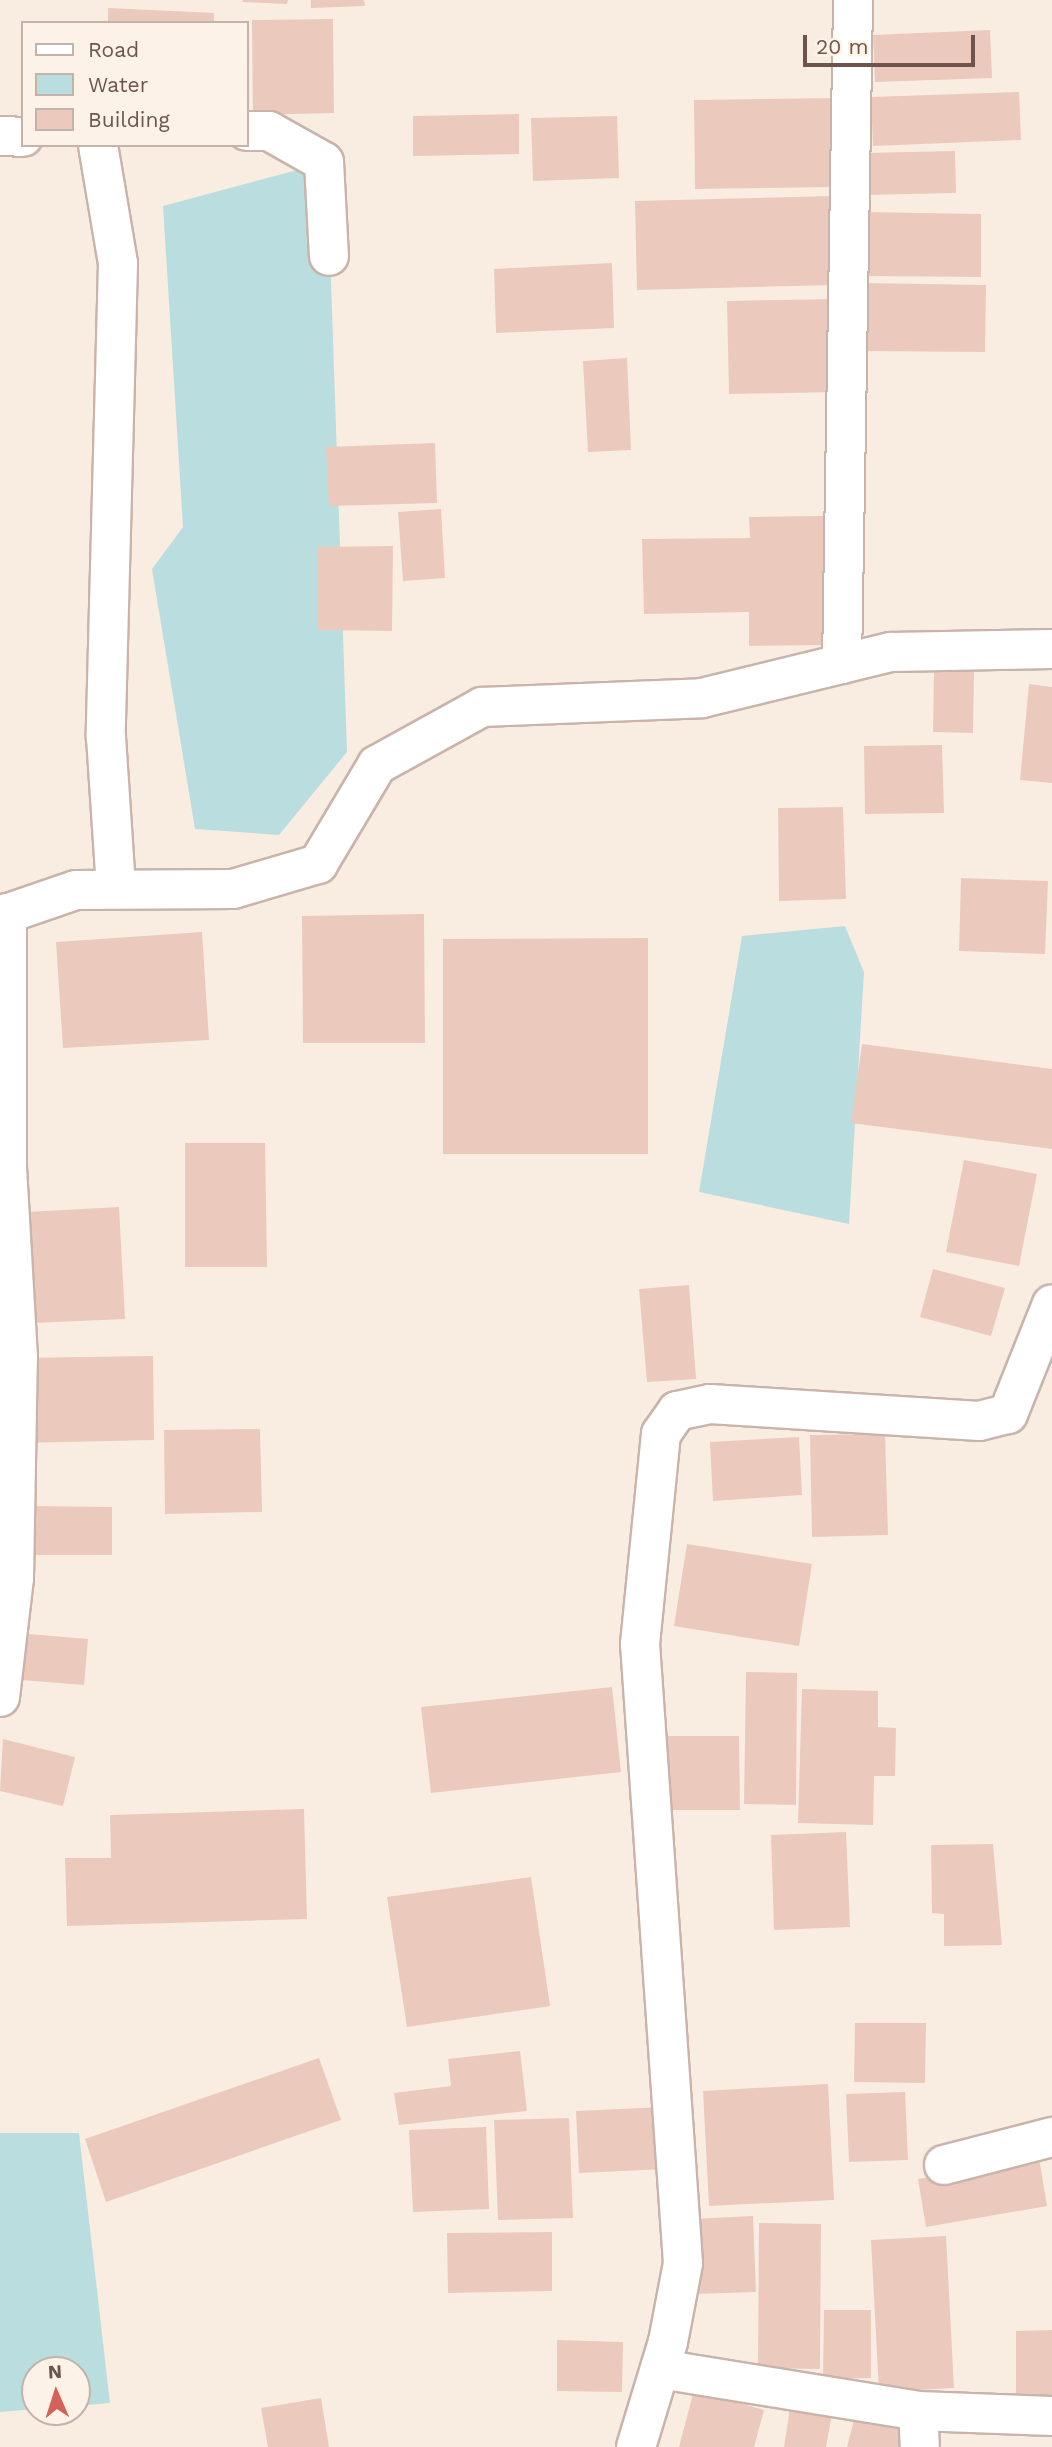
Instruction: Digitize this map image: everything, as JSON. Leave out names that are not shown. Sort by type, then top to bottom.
[{"type":"street","points":[[842,664],[853,0]]},
{"type":"street","points":[[248,131],[269,131],[324,162],[329,256]]},
{"type":"street","points":[[0,136],[21,137]]},
{"type":"street","points":[[98,147],[118,263],[106,737],[116,889]]},
{"type":"street","points":[[0,1697],[14,1578],[18,1358],[7,1169],[4,914],[76,890],[233,889],[317,864],[377,765],[481,708],[702,698],[891,652],[1052,649]]},
{"type":"street","points":[[636,2447],[660,2369],[682,2263],[640,1644],[661,1434],[677,1411],[710,1404],[979,1422],[1008,1414],[1052,1304]]},
{"type":"street","points":[[944,2165],[1052,2137]]},
{"type":"street","points":[[660,2369],[919,2429],[1052,2416]]},
{"type":"water","points":[[327,162],[347,752],[279,835],[195,829],[152,569],[183,527],[163,206]]},
{"type":"water","points":[[845,926],[864,972],[849,1224],[699,1192],[742,936]]},
{"type":"water","points":[[0,2133],[79,2133],[110,2403],[91,2405],[91,2356],[21,2356],[21,2410],[0,2412]]},
{"type":"building","points":[[288,0],[287,4],[242,2]]},
{"type":"building","points":[[311,0],[364,0],[365,6],[311,8]]},
{"type":"building","points":[[108,8],[214,13],[214,21],[108,21]]},
{"type":"building","points":[[333,19],[334,113],[253,115],[252,20]]},
{"type":"building","points":[[990,30],[992,78],[875,82],[873,35]]},
{"type":"building","points":[[1019,92],[1021,140],[873,146],[871,97]]},
{"type":"building","points":[[837,98],[838,187],[695,189],[694,100]]},
{"type":"building","points":[[519,114],[519,154],[413,156],[413,116]]},
{"type":"building","points":[[617,116],[619,178],[533,181],[531,118]]},
{"type":"building","points":[[955,151],[956,193],[864,195],[864,153]]},
{"type":"building","points":[[832,196],[834,285],[637,290],[635,201]]},
{"type":"building","points":[[864,212],[981,214],[981,277],[863,276]]},
{"type":"building","points":[[612,263],[614,328],[496,333],[494,269]]},
{"type":"building","points":[[865,283],[986,285],[985,352],[865,351]]},
{"type":"building","points":[[836,299],[837,392],[729,394],[727,301]]},
{"type":"building","points":[[627,358],[631,450],[588,452],[583,361]]},
{"type":"building","points":[[435,443],[437,503],[329,506],[326,447]]},
{"type":"building","points":[[441,509],[445,578],[403,581],[398,512]]},
{"type":"building","points":[[823,516],[824,645],[749,646],[749,612],[644,614],[642,539],[750,538],[749,517]]},
{"type":"building","points":[[393,546],[392,631],[318,630],[318,547]]},
{"type":"building","points":[[934,671],[974,671],[973,733],[933,732]]},
{"type":"building","points":[[1029,684],[1052,687],[1052,783],[1020,780]]},
{"type":"building","points":[[942,745],[944,813],[865,814],[864,746]]},
{"type":"building","points":[[843,807],[846,899],[779,901],[778,808]]},
{"type":"building","points":[[961,878],[1048,881],[1045,954],[959,951]]},
{"type":"building","points":[[424,914],[425,1043],[303,1043],[302,916]]},
{"type":"building","points":[[202,932],[209,1040],[63,1048],[56,942]]},
{"type":"building","points":[[648,938],[648,1154],[443,1154],[443,939]]},
{"type":"building","points":[[862,1044],[1052,1069],[1052,1149],[851,1123]]},
{"type":"building","points":[[185,1143],[265,1143],[267,1267],[185,1267]]},
{"type":"building","points":[[964,1160],[1037,1174],[1019,1266],[946,1252]]},
{"type":"building","points":[[119,1207],[125,1319],[33,1323],[27,1212]]},
{"type":"building","points":[[933,1269],[1005,1288],[991,1336],[920,1317]]},
{"type":"building","points":[[689,1285],[696,1379],[647,1382],[639,1289]]},
{"type":"building","points":[[153,1356],[154,1440],[20,1443],[18,1358]]},
{"type":"building","points":[[260,1429],[262,1512],[165,1514],[164,1430]]},
{"type":"building","points":[[885,1434],[888,1535],[812,1537],[810,1435]]},
{"type":"building","points":[[799,1437],[802,1495],[713,1501],[710,1442]]},
{"type":"building","points":[[27,1506],[112,1507],[112,1555],[27,1555]]},
{"type":"building","points":[[687,1544],[812,1564],[799,1646],[674,1626]]},
{"type":"building","points":[[29,1634],[88,1639],[84,1685],[21,1680]]},
{"type":"building","points":[[746,1672],[797,1673],[796,1805],[744,1804]]},
{"type":"building","points":[[612,1687],[621,1772],[431,1793],[421,1707]]},
{"type":"building","points":[[802,1689],[878,1691],[878,1727],[896,1728],[895,1776],[874,1776],[873,1825],[798,1823]]},
{"type":"building","points":[[668,1736],[739,1736],[740,1810],[668,1810]]},
{"type":"building","points":[[3,1739],[75,1757],[63,1806],[0,1791]]},
{"type":"building","points":[[304,1809],[307,1919],[67,1926],[65,1858],[111,1858],[110,1815]]},
{"type":"building","points":[[846,1832],[850,1927],[774,1930],[771,1835]]},
{"type":"building","points":[[993,1844],[1002,1945],[944,1946],[944,1914],[932,1913],[931,1845]]},
{"type":"building","points":[[531,1877],[550,2006],[407,2027],[387,1897]]},
{"type":"building","points":[[855,2023],[926,2023],[925,2083],[854,2082]]},
{"type":"building","points":[[520,2051],[527,2111],[399,2125],[394,2093],[451,2086],[448,2059]]},
{"type":"building","points":[[319,2058],[341,2120],[106,2202],[85,2139]]},
{"type":"building","points":[[828,2084],[834,2200],[709,2206],[703,2091]]},
{"type":"building","points":[[905,2092],[908,2160],[849,2162],[846,2094]]},
{"type":"building","points":[[664,2107],[666,2169],[579,2173],[576,2111]]},
{"type":"building","points":[[569,2118],[573,2218],[498,2220],[494,2120]]},
{"type":"building","points":[[486,2127],[489,2209],[413,2212],[409,2130]]},
{"type":"building","points":[[1039,2158],[1047,2206],[926,2227],[918,2179]]},
{"type":"building","points":[[753,2216],[756,2292],[694,2294],[691,2219]]},
{"type":"building","points":[[759,2223],[821,2224],[820,2369],[758,2368]]},
{"type":"building","points":[[552,2232],[552,2291],[448,2293],[447,2233]]},
{"type":"building","points":[[946,2236],[954,2388],[879,2392],[871,2240]]},
{"type":"building","points":[[824,2310],[871,2310],[871,2378],[823,2379]]},
{"type":"building","points":[[1052,2330],[1052,2401],[1016,2401],[1016,2331]]},
{"type":"building","points":[[557,2340],[623,2342],[622,2392],[557,2391]]},
{"type":"building","points":[[694,2390],[764,2410],[754,2447],[679,2447]]},
{"type":"building","points":[[321,2398],[329,2447],[268,2447],[261,2408]]},
{"type":"building","points":[[790,2408],[832,2414],[826,2447],[784,2447]]},
{"type":"building","points":[[855,2416],[913,2430],[908,2447],[847,2447]]}]
